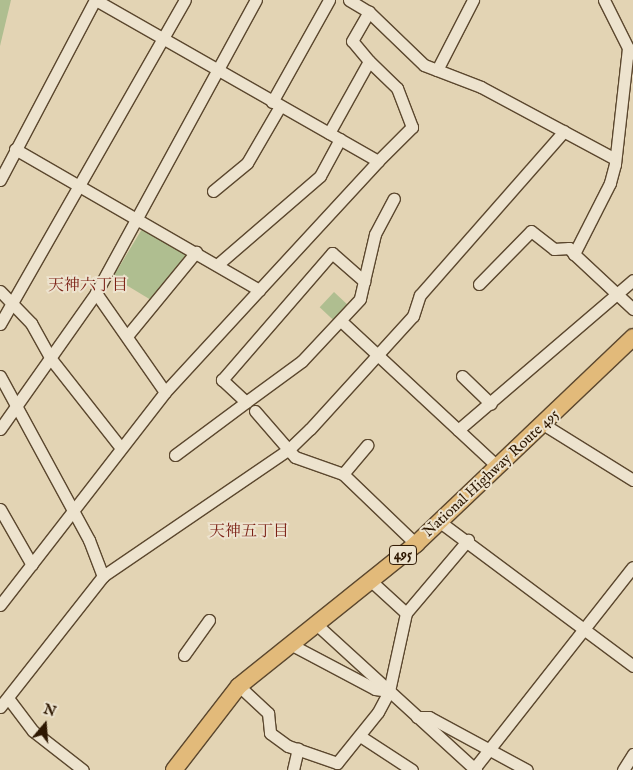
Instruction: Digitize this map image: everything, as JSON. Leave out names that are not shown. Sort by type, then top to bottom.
[{"type":"highway","name":"National Highway Route 495","points":[[174,770],[239,686],[416,544],[633,337]]},
{"type":"street","points":[[0,180],[96,0],[378,161]]},
{"type":"street","points":[[0,324],[184,0]]},
{"type":"street","points":[[0,429],[16,409],[96,293],[132,228],[134,217],[256,0]]},
{"type":"street","points":[[213,191],[247,162],[330,0]]},
{"type":"street","points":[[350,0],[369,12],[424,65],[481,87],[615,159]]},
{"type":"street","points":[[437,70],[473,0]]},
{"type":"street","points":[[574,254],[610,183],[631,53],[604,0]]},
{"type":"street","points":[[0,605],[72,515],[75,504],[166,392],[258,290],[412,127],[396,88],[352,41],[369,12]]},
{"type":"street","points":[[329,132],[369,61]]},
{"type":"street","points":[[0,707],[103,576],[288,450],[376,353],[413,316],[420,295],[564,131]]},
{"type":"street","points":[[217,264],[320,176],[340,139]]},
{"type":"street","points":[[15,150],[80,185],[217,264],[258,290]]},
{"type":"street","points":[[175,455],[302,361],[360,299],[374,234],[394,199]]},
{"type":"street","points":[[479,284],[531,231],[554,249],[569,248],[633,309]]},
{"type":"street","points":[[127,336],[196,252]]},
{"type":"street","points":[[246,402],[222,380],[332,253],[364,281]]},
{"type":"street","points":[[458,430],[491,404],[633,280]]},
{"type":"street","points":[[0,292],[31,323],[51,358],[121,448]]},
{"type":"street","points":[[96,293],[166,392]]},
{"type":"street","points":[[341,321],[498,467]]},
{"type":"street","points":[[0,376],[72,515],[89,540],[103,576]]},
{"type":"street","points":[[462,376],[491,404]]},
{"type":"street","points":[[255,411],[288,450],[311,464],[343,474],[416,544]]},
{"type":"street","points":[[542,424],[633,480]]},
{"type":"street","points":[[343,474],[367,445]]},
{"type":"street","points":[[0,509],[32,565]]},
{"type":"street","points":[[440,522],[468,540],[633,666]]},
{"type":"street","points":[[239,686],[268,713],[270,733],[298,749],[337,763],[360,736],[389,691],[406,612],[468,540]]},
{"type":"street","points":[[316,624],[475,769],[584,629],[629,582],[633,567]]},
{"type":"street","points":[[371,581],[406,612]]},
{"type":"street","points":[[184,655],[209,620]]},
{"type":"street","points":[[290,644],[375,689],[389,691]]},
{"type":"street","points":[[8,698],[33,731],[83,770]]},
{"type":"street","points":[[417,717],[429,717],[527,770]]},
{"type":"street","points":[[360,736],[412,770]]},
{"type":"street","points":[[292,770],[298,749]]},
{"type":"street","points":[[623,770],[633,754]]},
{"type":"green space","points":[[0,0],[11,0],[0,46]]},
{"type":"green space","points":[[142,229],[186,252],[187,257],[151,300],[113,277]]},
{"type":"green space","points":[[334,292],[348,305],[334,320],[320,307]]},
{"type":"district","name":"天神六丁目","points":[[88,286]]},
{"type":"district","name":"天神五丁目","points":[[249,532]]}]
